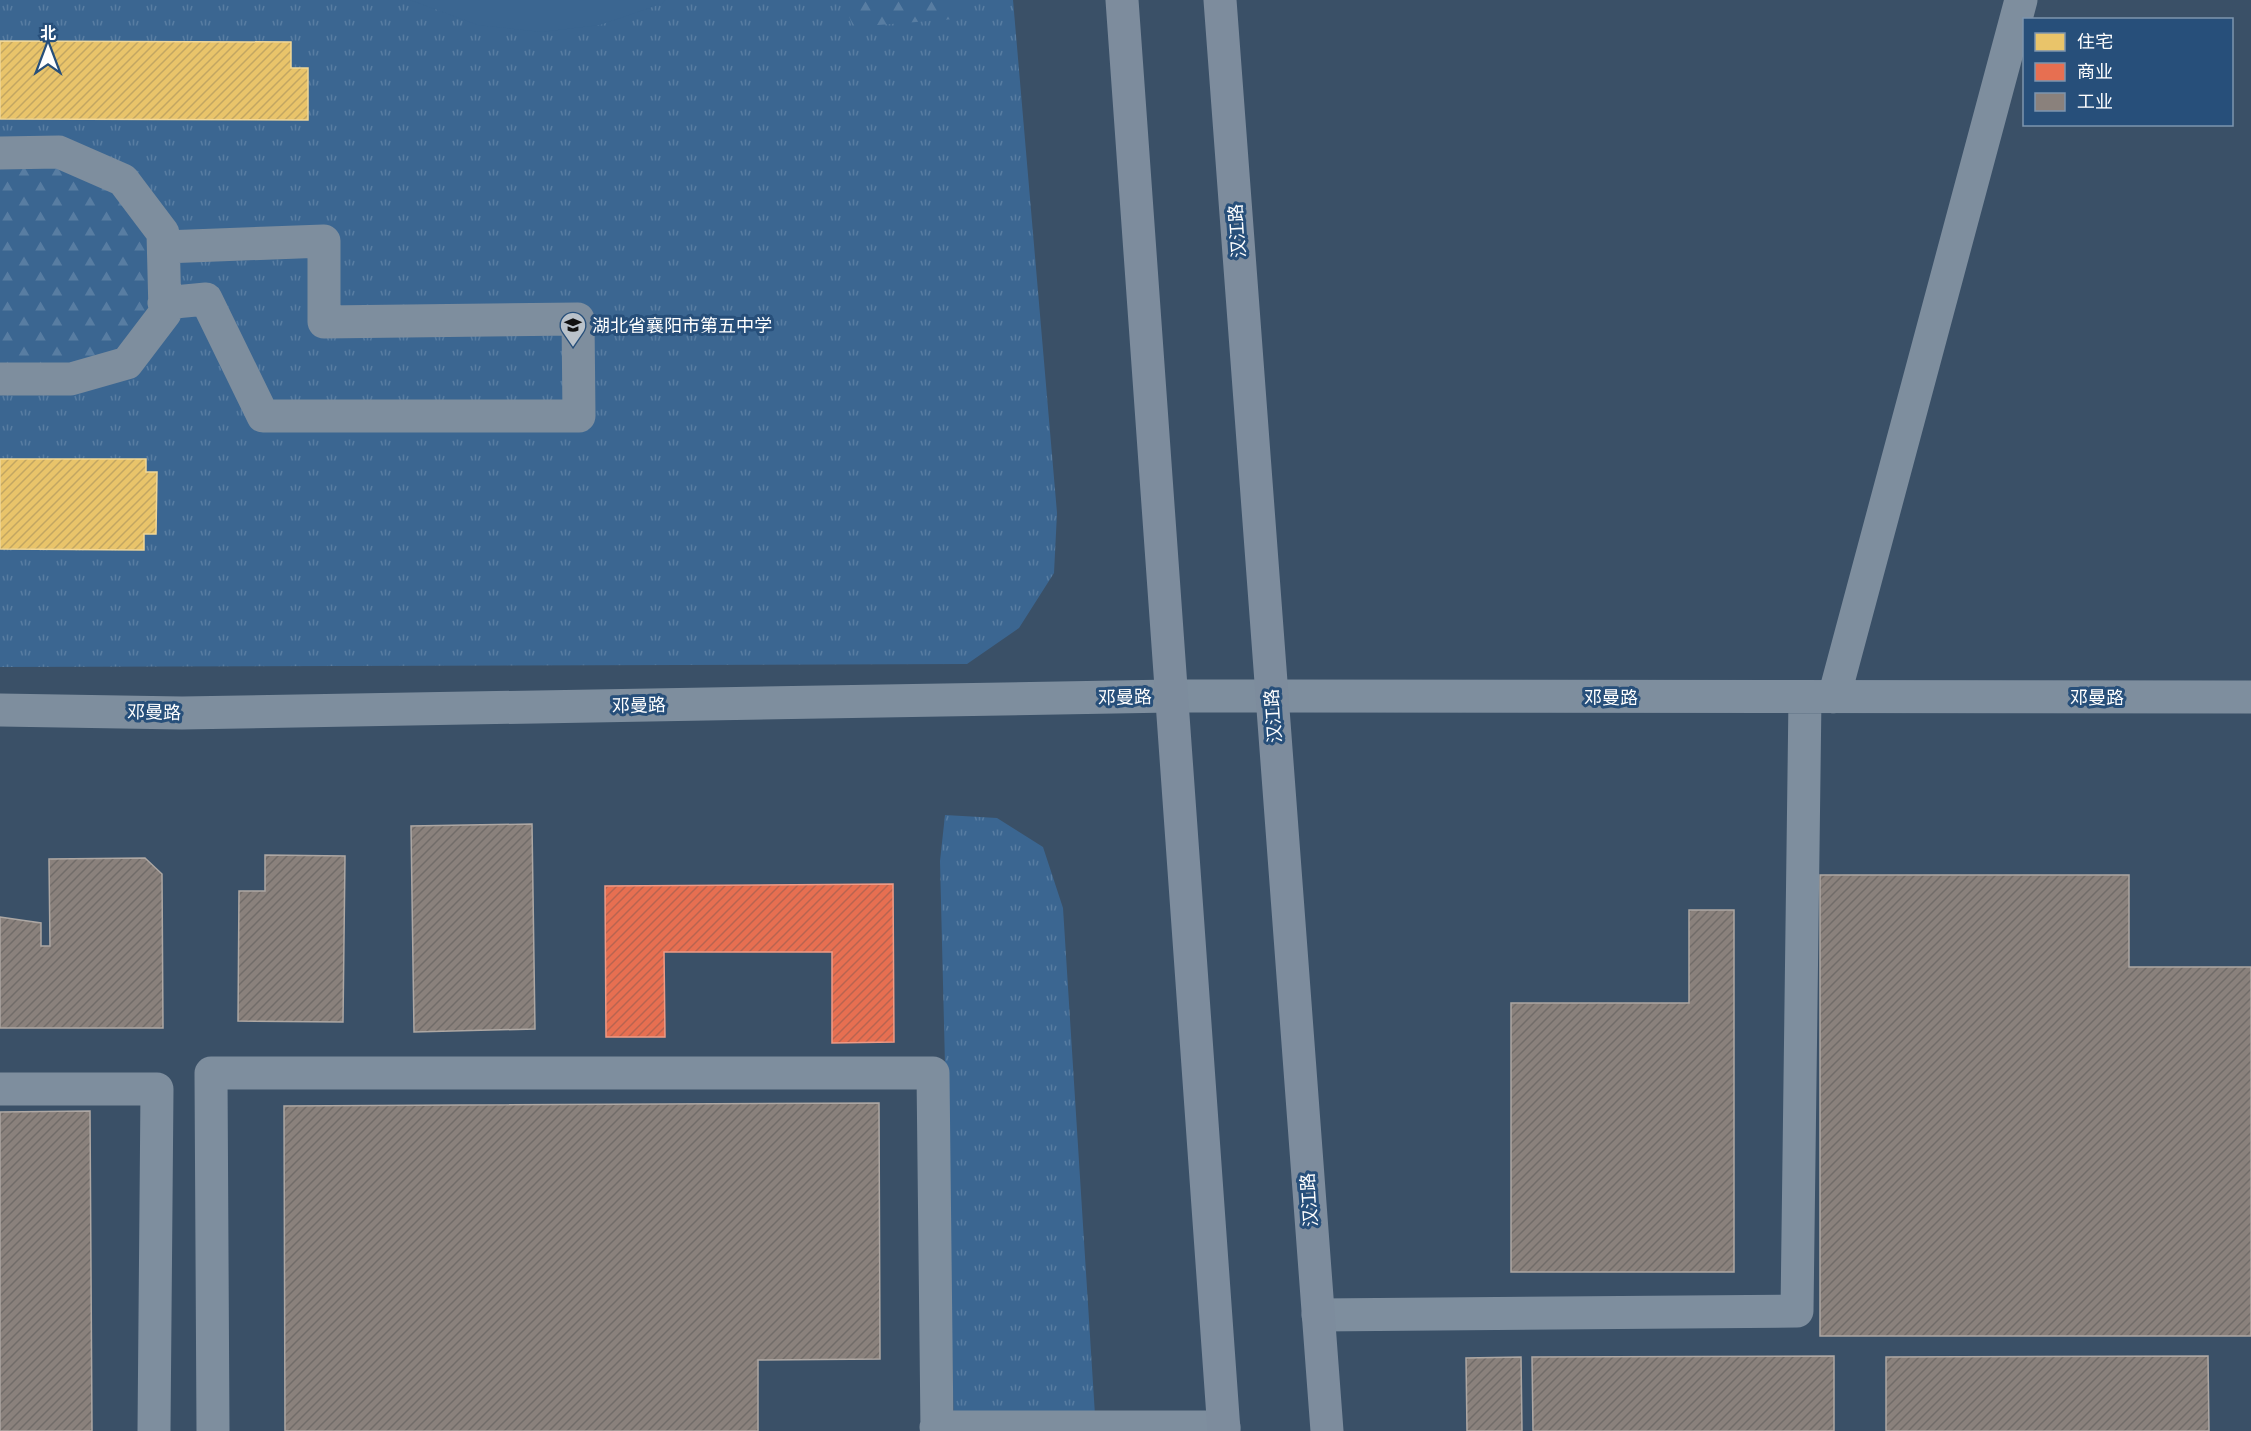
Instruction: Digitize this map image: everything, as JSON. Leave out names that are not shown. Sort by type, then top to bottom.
[{"type":"main road","points":[[1122,0],[1224,1429]]},
{"type":"main road","name":"汉江路","points":[[1220,0],[1327,1431]]},
{"type":"street","points":[[1318,1315],[1797,1311],[1819,697],[2021,0]]},
{"type":"street","points":[[0,153],[58,152],[123,180],[163,233],[165,313],[127,363],[71,379],[0,379]]},
{"type":"street","points":[[164,247],[324,241],[324,322],[578,319],[579,416],[263,416],[206,299],[164,303]]},
{"type":"street","name":"邓曼路","points":[[0,710],[182,713],[1171,696],[2251,697]]},
{"type":"street","points":[[213,1431],[211,1073],[933,1073],[937,1429],[1224,1429]]},
{"type":"street","points":[[0,1089],[157,1089],[154,1431]]},
{"type":"green space","name":"湖北省襄阳市第五中学","points":[[0,0],[1013,0],[1057,513],[1054,573],[1019,628],[967,664],[0,667]]},
{"type":"green space","points":[[410,0],[666,0],[661,4],[600,25],[541,32],[478,25]]},
{"type":"green space","points":[[843,0],[958,0],[954,19],[853,27]]},
{"type":"green space","points":[[0,153],[123,180],[163,233],[164,303],[127,363],[0,379]]},
{"type":"green space","points":[[945,815],[997,818],[1043,847],[1063,908],[1096,1431],[954,1431],[940,861]]},
{"type":"building: 住宅","points":[[0,41],[291,42],[291,68],[308,68],[308,120],[0,119]]},
{"type":"building: 住宅","points":[[0,459],[146,459],[146,472],[157,472],[156,534],[144,534],[144,550],[0,549]]},
{"type":"building: 商业","points":[[893,884],[894,1042],[832,1043],[832,952],[664,952],[665,1037],[606,1037],[605,886]]},
{"type":"building: 工业","points":[[532,824],[535,1029],[414,1032],[411,826]]},
{"type":"building: 工业","points":[[265,855],[345,856],[343,1022],[238,1021],[239,891],[265,891]]},
{"type":"building: 工业","points":[[145,858],[162,874],[163,1028],[0,1028],[0,917],[41,923],[41,946],[50,946],[49,859]]},
{"type":"building: 工业","points":[[1820,875],[2129,875],[2129,967],[2251,967],[2251,1336],[1820,1336]]},
{"type":"building: 工业","points":[[1689,910],[1734,910],[1734,1272],[1511,1272],[1511,1003],[1689,1003]]},
{"type":"building: 工业","points":[[879,1103],[880,1359],[758,1360],[758,1431],[285,1431],[284,1106]]},
{"type":"building: 工业","points":[[90,1111],[92,1431],[0,1431],[0,1112]]},
{"type":"building: 工业","points":[[1834,1356],[1834,1431],[1533,1431],[1532,1357]]},
{"type":"building: 工业","points":[[2208,1356],[2209,1431],[1886,1431],[1886,1357]]},
{"type":"building: 工业","points":[[1521,1357],[1522,1431],[1467,1431],[1466,1358]]},
{"type":"place","name":"湖北省襄阳市第五中学","points":[[573,348]]}]
